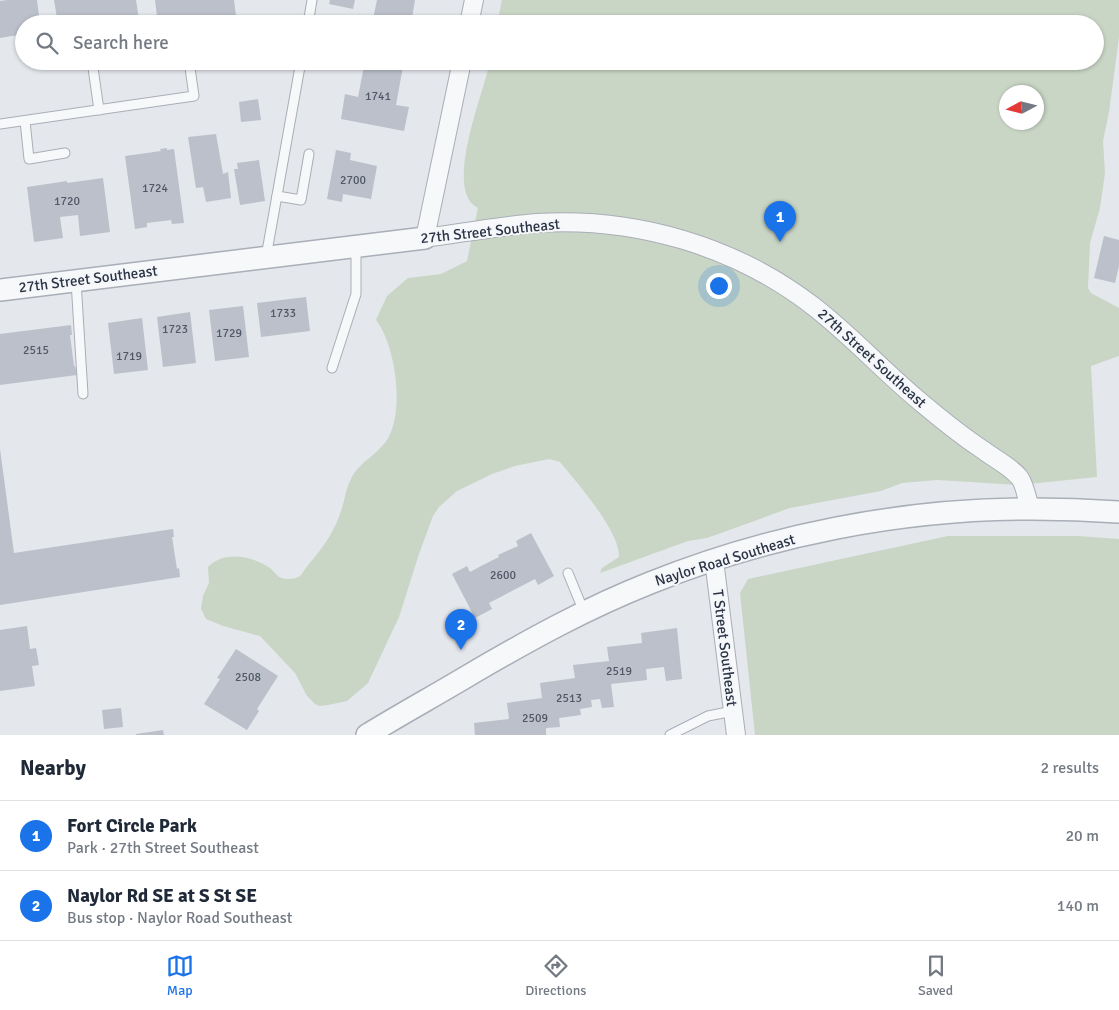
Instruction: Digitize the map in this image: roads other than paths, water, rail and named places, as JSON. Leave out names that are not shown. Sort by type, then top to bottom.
[{"type":"street","points":[[471,15],[474,0]]},
{"type":"street","points":[[425,238],[460,70]]},
{"type":"street","name":"27th Street Southeast","points":[[0,290],[356,248],[518,225],[582,223],[624,227],[666,235],[707,248],[739,261],[776,281],[818,310],[917,400],[1021,478],[1030,509]]},
{"type":"street","name":"Naylor Road Southeast","points":[[376,732],[523,643],[584,612],[652,582],[714,560],[781,541],[870,523],[956,512],[1030,509],[1119,512]]},
{"type":"street","name":"T Street Southeast","points":[[714,560],[736,735]]},
{"type":"lane","points":[[310,15],[312,0]]},
{"type":"lane","points":[[93,70],[99,110]]},
{"type":"lane","points":[[0,124],[194,96],[191,70]]},
{"type":"lane","points":[[266,258],[299,70]]},
{"type":"lane","points":[[25,121],[30,159],[65,153]]},
{"type":"lane","points":[[277,196],[301,200],[309,154]]},
{"type":"lane","points":[[332,368],[356,294],[356,248]]},
{"type":"lane","points":[[76,281],[83,394]]},
{"type":"lane","points":[[568,573],[584,612]]},
{"type":"lane","points":[[670,735],[708,716],[733,711]]},
{"type":"place","name":"Fort Circle Park","points":[[780,242]]},
{"type":"place","name":"Naylor Rd SE at S St SE","points":[[461,650]]}]
